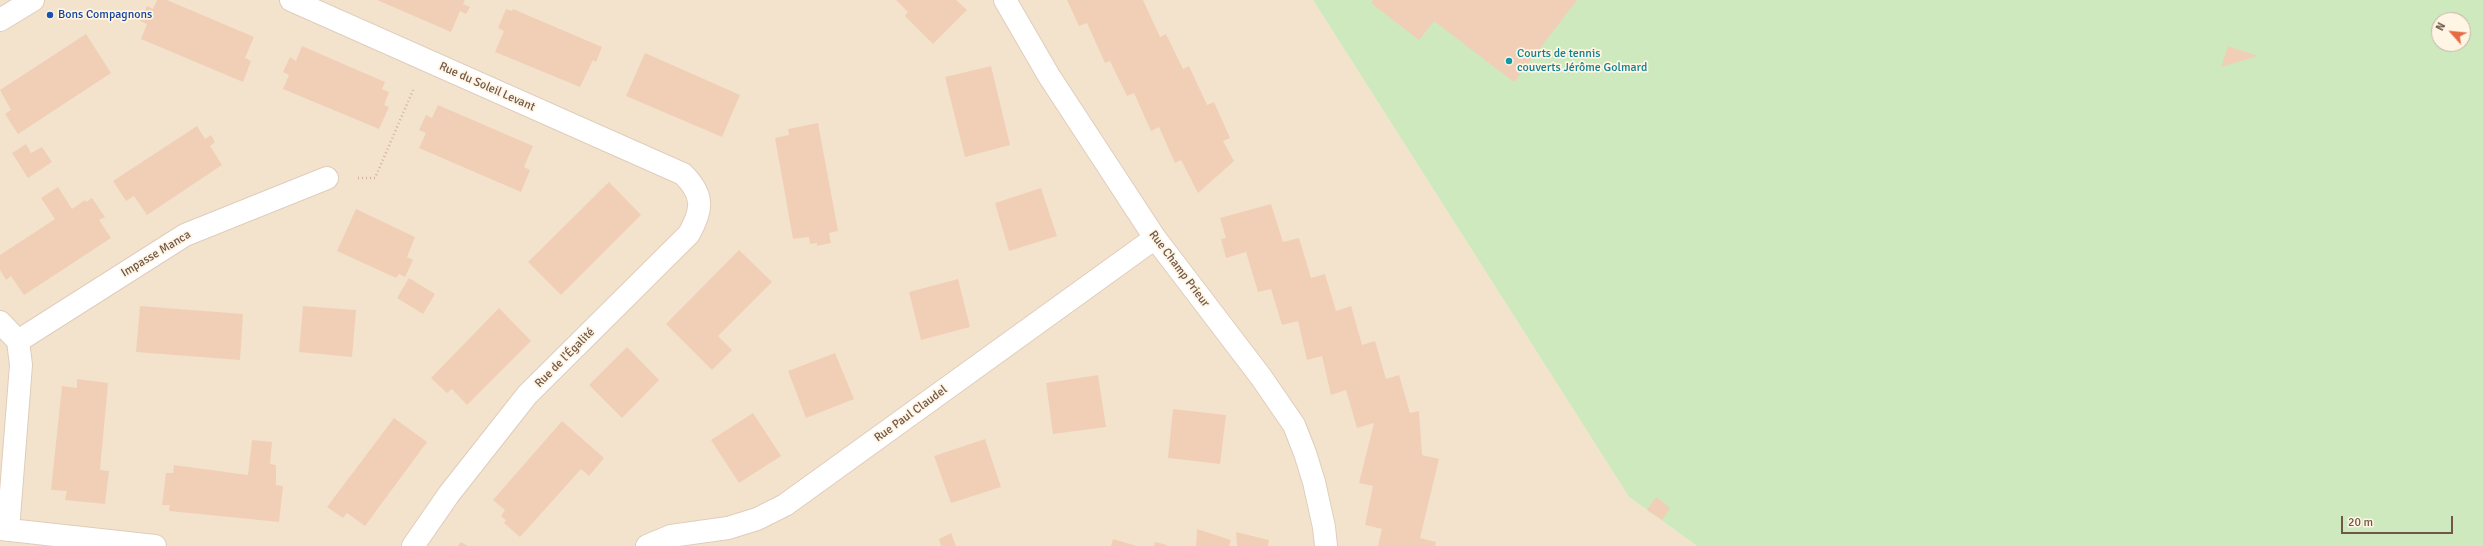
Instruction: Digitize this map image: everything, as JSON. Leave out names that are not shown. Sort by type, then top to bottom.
[{"type":"street","points":[[0,20],[33,0]]},
{"type":"street","name":"Rue du Soleil Levant","points":[[292,0],[683,174]]},
{"type":"street","name":"Rue Champ Prieur","points":[[1005,0],[1049,76],[1155,238],[1261,377],[1294,425],[1306,452],[1314,482],[1326,546]]},
{"type":"street","name":"Rue de l'Égalité","points":[[413,546],[457,482],[527,396],[689,234],[698,216],[700,200],[694,185],[683,174]]},
{"type":"street","name":"Impasse Manca","points":[[18,342],[186,235],[328,178]]},
{"type":"street","name":"Rue Paul Claudel","points":[[647,546],[671,536],[728,528],[758,519],[785,505],[1155,238]]},
{"type":"street","points":[[0,322],[18,342],[21,365],[4,530],[155,546]]},
{"type":"path","points":[[328,178],[375,178],[426,60]]},
{"type":"shaded area","points":[[0,0],[1313,0],[1629,497],[1697,546],[0,546]]},
{"type":"green space","points":[[1313,0],[2483,0],[2483,546],[1697,546],[1629,497]]},
{"type":"building","points":[[157,0],[167,0],[254,37],[245,58],[251,61],[243,82],[141,39],[147,24],[140,21],[147,6],[153,9]]},
{"type":"building","points":[[377,0],[465,0],[463,4],[470,7],[466,14],[460,11],[451,32]]},
{"type":"building","points":[[896,0],[956,0],[967,10],[933,44],[905,16],[908,12]]},
{"type":"building","points":[[1067,0],[1143,0],[1160,37],[1166,34],[1183,69],[1189,66],[1207,105],[1214,102],[1230,138],[1223,141],[1234,161],[1198,193],[1181,160],[1175,163],[1159,127],[1151,131],[1134,93],[1127,96],[1110,61],[1105,63],[1087,23],[1079,26]]},
{"type":"building","name":"Courts de tennis couverts Jérôme Golmard","points":[[1373,0],[1577,0],[1514,82],[1434,21],[1419,40],[1371,3]]},
{"type":"building","points":[[506,9],[512,11],[513,9],[602,47],[596,62],[593,60],[580,87],[495,52],[504,31],[498,28]]},
{"type":"building","points":[[86,34],[111,73],[18,134],[5,114],[11,110],[0,90]]},
{"type":"building","points":[[302,46],[385,82],[382,89],[389,92],[384,105],[389,107],[379,129],[283,89],[289,75],[283,72],[290,57],[296,61]]},
{"type":"building","points":[[2228,46],[2258,56],[2221,67]]},
{"type":"building","points":[[645,53],[740,95],[722,137],[626,96]]},
{"type":"building","points":[[991,66],[1010,145],[965,157],[945,77]]},
{"type":"building","points":[[438,105],[533,146],[524,167],[530,170],[521,192],[419,148],[426,133],[419,130],[426,115],[432,118]]},
{"type":"building","points":[[818,123],[838,231],[829,233],[831,243],[817,246],[817,243],[810,244],[809,237],[793,239],[775,138],[789,135],[788,129]]},
{"type":"building","points":[[197,126],[205,139],[211,135],[215,142],[210,146],[222,165],[147,215],[134,196],[126,201],[113,181]]},
{"type":"building","points":[[26,144],[31,153],[42,147],[52,162],[28,178],[12,153]]},
{"type":"building","points":[[609,182],[641,215],[561,295],[528,262]]},
{"type":"building","points":[[58,187],[72,209],[85,200],[86,202],[92,198],[105,217],[99,220],[111,238],[24,295],[11,276],[6,280],[0,270],[0,255],[55,219],[41,198]]},
{"type":"building","points":[[1041,188],[1057,236],[1009,251],[995,203]]},
{"type":"building","points":[[1271,204],[1283,242],[1299,238],[1311,278],[1325,274],[1336,311],[1351,306],[1362,345],[1375,341],[1386,379],[1399,375],[1410,413],[1419,411],[1422,455],[1439,459],[1420,538],[1436,542],[1435,546],[1378,546],[1382,529],[1365,525],[1373,486],[1359,483],[1374,423],[1357,428],[1346,390],[1331,395],[1322,356],[1307,360],[1298,321],[1282,325],[1271,289],[1258,292],[1246,252],[1226,258],[1221,239],[1226,238],[1220,218]]},
{"type":"building","points":[[356,209],[415,237],[407,257],[413,260],[405,277],[399,274],[396,278],[337,251]]},
{"type":"building","points":[[739,250],[772,282],[718,336],[732,350],[712,370],[666,324]]},
{"type":"building","points":[[409,278],[435,294],[423,314],[397,298]]},
{"type":"building","points":[[958,279],[970,327],[921,340],[909,292]]},
{"type":"building","points":[[140,306],[243,314],[240,360],[136,352]]},
{"type":"building","points":[[303,306],[356,310],[352,357],[299,352]]},
{"type":"building","points":[[499,308],[531,341],[467,405],[452,389],[447,393],[431,378]]},
{"type":"building","points":[[627,347],[659,380],[622,418],[589,385]]},
{"type":"building","points":[[835,353],[854,399],[806,418],[788,371]]},
{"type":"building","points":[[1098,375],[1106,427],[1053,434],[1046,383]]},
{"type":"building","points":[[77,379],[108,383],[100,470],[109,471],[105,504],[65,500],[67,491],[51,490],[62,386],[77,388]]},
{"type":"building","points":[[1173,409],[1226,415],[1220,464],[1168,458]]},
{"type":"building","points":[[753,413],[781,456],[739,483],[711,440]]},
{"type":"building","points":[[394,418],[427,442],[365,526],[347,513],[343,518],[327,507]]},
{"type":"building","points":[[562,421],[604,458],[589,476],[581,469],[520,537],[504,523],[506,520],[501,516],[505,510],[493,500]]},
{"type":"building","points":[[985,439],[1001,487],[951,503],[934,456]]},
{"type":"building","points":[[252,440],[272,442],[270,464],[276,465],[276,485],[283,486],[279,522],[169,511],[170,505],[162,505],[166,473],[173,473],[174,465],[248,475]]},
{"type":"building","points":[[1656,497],[1670,508],[1662,520],[1647,510]]},
{"type":"building","points":[[1197,529],[1231,540],[1229,546],[1196,546]]},
{"type":"building","points":[[1236,532],[1269,540],[1268,546],[1237,546]]},
{"type":"building","points":[[951,533],[956,546],[941,546],[939,539]]},
{"type":"building","points":[[1113,539],[1137,546],[1111,546]]},
{"type":"building","points":[[461,542],[468,546],[458,546]]},
{"type":"building","points":[[1155,542],[1167,545],[1167,546],[1154,546]]},
{"type":"place","name":"Bons Compagnons","points":[[50,15]]},
{"type":"place","name":"Courts de tennis couverts Jérôme Golmard","points":[[1509,61]]}]
